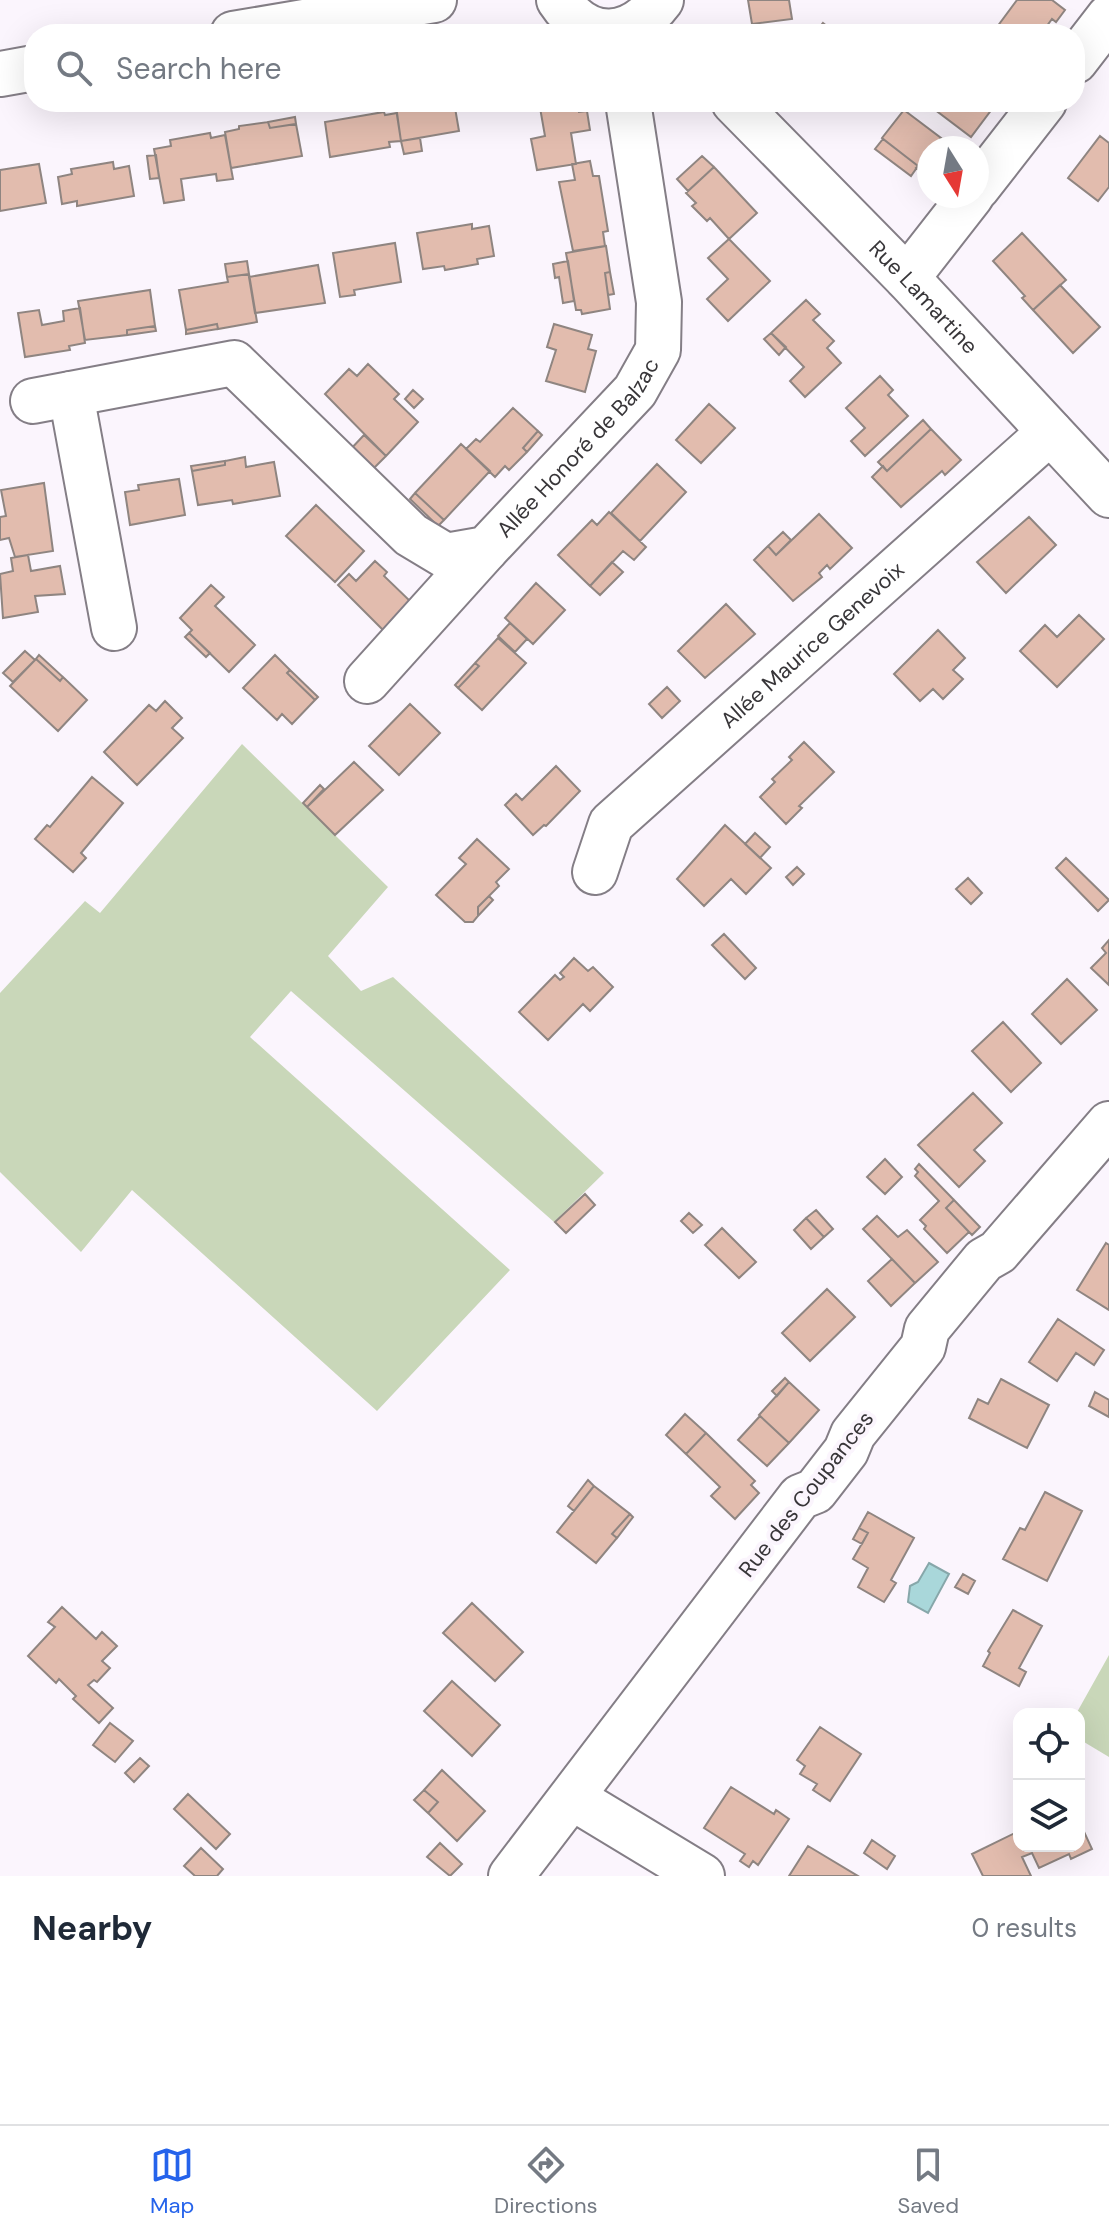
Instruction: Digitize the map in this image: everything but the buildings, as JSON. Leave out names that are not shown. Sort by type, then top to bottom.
[{"type":"street","points":[[292,24],[434,0]]},
{"type":"street","points":[[559,0],[568,13],[582,24]]},
{"type":"street","points":[[1085,48],[1109,17]]},
{"type":"street","points":[[0,74],[24,70]]},
{"type":"street","name":"Allée Honoré de Balzac","points":[[367,681],[635,391],[658,350],[659,302],[630,112]]},
{"type":"street","name":"Rue Lamartine","points":[[744,112],[907,278],[1109,495]]},
{"type":"street","points":[[989,173],[1036,112]]},
{"type":"street","points":[[907,278],[962,208]]},
{"type":"street","name":"Allée Honoré de Balzac","points":[[114,628],[52,398],[234,363],[411,535],[446,556],[486,549]]},
{"type":"street","name":"Allée Maurice Genevoix","points":[[595,872],[611,824],[1050,432]]},
{"type":"street","name":"Rue des Coupances","points":[[511,1876],[800,1497],[815,1491],[846,1451],[853,1434],[923,1347],[927,1329],[984,1260],[998,1252],[1109,1124]]},
{"type":"street","points":[[573,1798],[702,1876]]},
{"type":"green space","points":[[242,744],[388,887],[328,956],[361,991],[393,977],[604,1173],[554,1222],[291,991],[250,1037],[510,1270],[377,1411],[132,1190],[81,1252],[0,1172],[0,993],[85,901],[100,913]]},
{"type":"green space","points":[[1109,1655],[1109,1757],[1085,1743],[1085,1708],[1079,1708]]},
{"type":"water","points":[[929,1563],[949,1574],[928,1613],[908,1602],[910,1586],[918,1582]]}]
